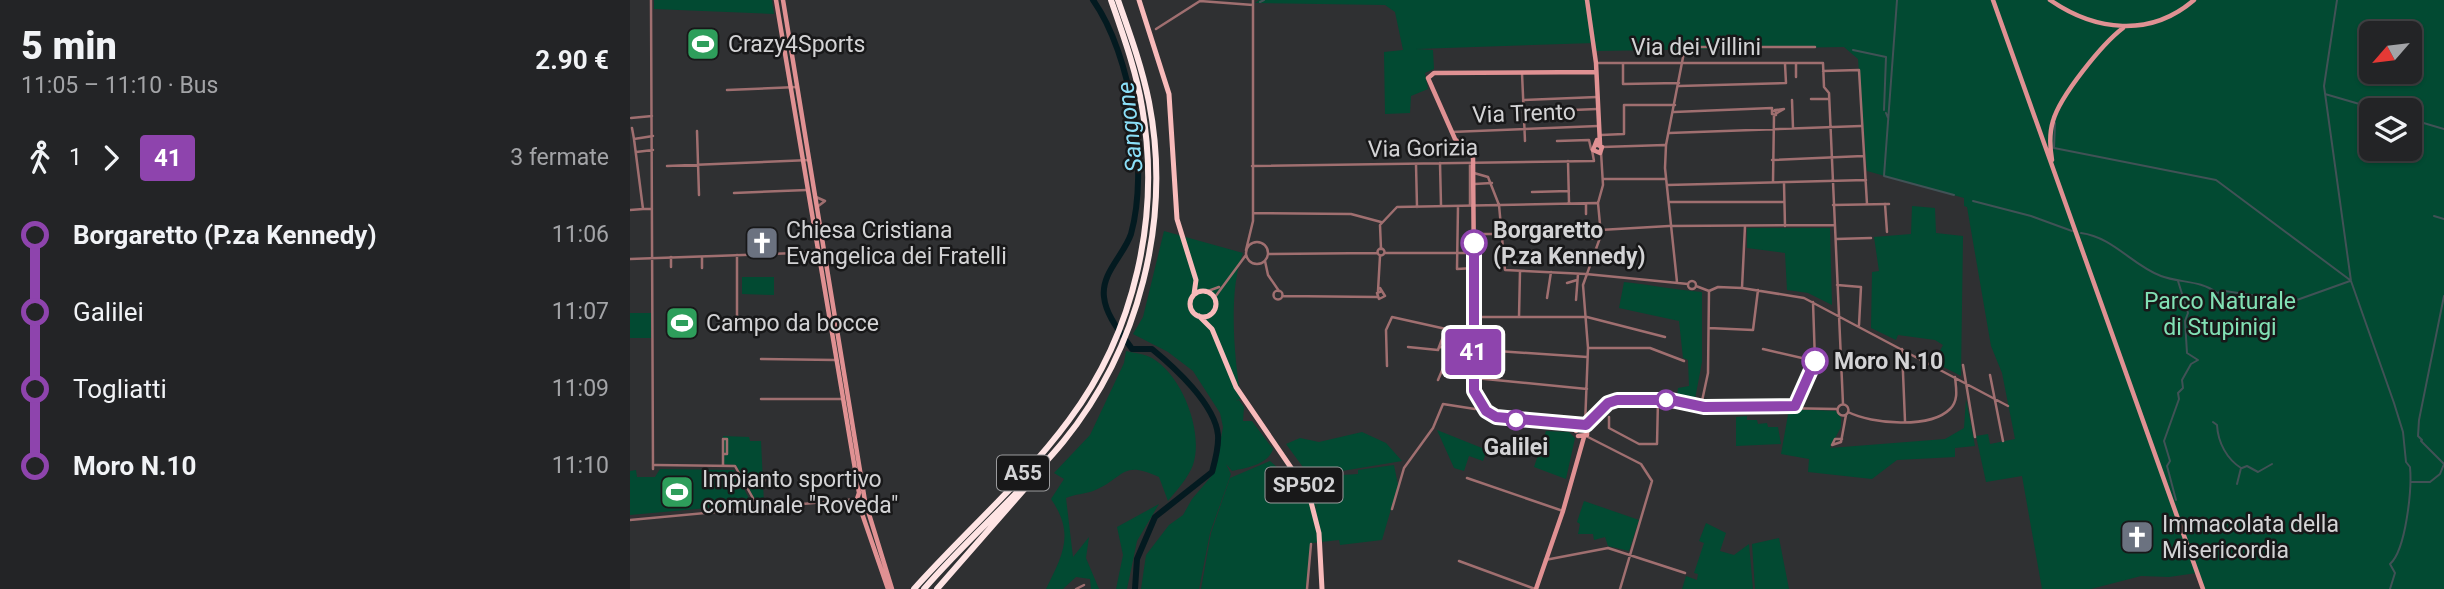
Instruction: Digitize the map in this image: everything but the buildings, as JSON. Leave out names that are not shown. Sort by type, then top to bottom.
[{"type":"highway","name":"A55","points":[[915,589],[1059,434],[1116,347],[1145,228],[1147,153],[1137,83],[1111,0]]},
{"type":"highway","name":"A55","points":[[924,589],[1048,458],[1089,405],[1133,314],[1153,230],[1156,161],[1143,74],[1118,0]]},
{"type":"highway","points":[[937,589],[1048,458]]},
{"type":"main road","points":[[1139,0],[1168,90],[1178,226],[1196,280],[1215,297]]},
{"type":"main road","points":[[1196,280],[1190,306],[1199,316],[1214,312]]},
{"type":"main road","points":[[1194,293],[1206,290]]},
{"type":"main road","name":"SP502","points":[[1212,329],[1215,297]]},
{"type":"main road","name":"SP502","points":[[1199,316],[1212,329],[1236,387],[1308,495],[1319,533],[1322,589]]},
{"type":"street","points":[[651,0],[653,467],[735,466],[759,509]]},
{"type":"street","points":[[776,0],[835,360],[861,498],[890,588]]},
{"type":"street","points":[[783,0],[849,397],[861,498]]},
{"type":"street","points":[[1584,429],[1588,357],[1583,285],[1599,239],[1598,203],[1603,180],[1597,145],[1596,63],[1587,0]]},
{"type":"street","points":[[1993,0],[2203,589]]},
{"type":"street","points":[[2050,0],[2081,18],[2123,27],[2165,17],[2194,0]]},
{"type":"street","points":[[1156,29],[1200,1],[1253,2],[1252,214],[1246,255],[1252,263],[1265,261]]},
{"type":"street","points":[[2040,135],[2048,135],[2062,103],[2100,50],[2123,27]]},
{"type":"street","points":[[1676,282],[1666,179],[1666,145],[1685,47],[1815,47]]},
{"type":"street","points":[[785,57],[793,56]]},
{"type":"street","name":"Via dei Villini","points":[[1596,63],[1819,62],[1823,69],[1859,70],[1861,126]]},
{"type":"street","points":[[1623,63],[1623,84],[1679,85],[1786,83],[1785,63]]},
{"type":"street","points":[[1796,63],[1796,76]]},
{"type":"street","points":[[1823,69],[1824,86],[1829,93],[1843,404],[1847,413],[1842,439]]},
{"type":"street","points":[[1596,72],[1429,75],[1451,132],[1473,157],[1474,391],[1481,405],[1496,417],[1584,429],[1593,438],[1641,464],[1650,476],[1652,487],[1620,589]]},
{"type":"street","points":[[1522,73],[1525,141]]},
{"type":"street","points":[[727,90],[798,87]]},
{"type":"street","points":[[1523,100],[1597,97]]},
{"type":"street","points":[[1811,99],[1829,99]]},
{"type":"street","points":[[1792,100],[1793,129]]},
{"type":"street","points":[[1597,145],[1624,134],[1624,105],[1675,105]]},
{"type":"street","points":[[1523,112],[1597,109]]},
{"type":"street","points":[[1674,111],[1774,113],[1773,183]]},
{"type":"street","points":[[631,118],[652,116]]},
{"type":"street","points":[[2049,152],[2053,122]]},
{"type":"street","name":"Via Trento","points":[[1451,132],[1598,126]]},
{"type":"street","points":[[1669,133],[1861,126],[1867,204]]},
{"type":"street","points":[[632,128],[643,209]]},
{"type":"street","points":[[697,131],[699,195]]},
{"type":"street","points":[[634,139],[653,135]]},
{"type":"street","points":[[1557,141],[1589,140],[1597,145],[1666,145]]},
{"type":"street","name":"Via Gorizia","points":[[1252,166],[1594,161],[1597,145]]},
{"type":"street","points":[[636,152],[653,150]]},
{"type":"street","points":[[1772,160],[1863,156]]},
{"type":"street","points":[[667,166],[810,160]]},
{"type":"street","points":[[1568,161],[1569,203]]},
{"type":"street","points":[[1416,163],[1417,207]]},
{"type":"street","points":[[1440,163],[1441,206]]},
{"type":"street","points":[[1472,163],[1472,206]]},
{"type":"street","points":[[1473,173],[1488,177],[1492,183],[1499,205],[1505,270],[1586,274],[1688,284],[1693,281],[1696,286],[1709,291],[1718,287],[1742,288],[1813,302],[2008,406]]},
{"type":"street","points":[[1603,180],[1666,179]]},
{"type":"street","points":[[1667,185],[1866,180]]},
{"type":"street","points":[[1474,184],[1492,183]]},
{"type":"street","points":[[1784,183],[1785,226]]},
{"type":"street","points":[[642,188],[653,187]]},
{"type":"street","points":[[734,193],[807,190]]},
{"type":"street","points":[[1532,192],[1569,191]]},
{"type":"street","points":[[816,197],[825,201],[817,208]]},
{"type":"street","points":[[1669,202],[1784,202]]},
{"type":"street","points":[[1279,291],[1274,294],[1275,299],[1280,300],[1283,296],[1370,296],[1379,292],[1381,222],[1397,207],[1598,203]]},
{"type":"street","points":[[1586,204],[1586,214]]},
{"type":"street","points":[[1833,205],[1887,204],[1887,232]]},
{"type":"street","points":[[1458,206],[1457,269],[1474,268]]},
{"type":"street","points":[[630,210],[653,209]]},
{"type":"street","points":[[1252,214],[1351,214],[1381,222]]},
{"type":"street","points":[[1600,230],[1670,226],[1834,225]]},
{"type":"street","points":[[1742,288],[1745,226]]},
{"type":"street","points":[[1474,234],[1560,234]]},
{"type":"street","points":[[1577,238],[1599,239]]},
{"type":"street","points":[[1835,239],[1871,238]]},
{"type":"street","points":[[1246,250],[1251,243],[1264,245],[1268,254],[1265,261],[1268,275],[1283,296]]},
{"type":"street","points":[[630,259],[824,252]]},
{"type":"street","points":[[1268,254],[1474,253]]},
{"type":"street","points":[[737,255],[737,330]]},
{"type":"street","points":[[1215,297],[1246,255]]},
{"type":"street","points":[[671,257],[671,267]]},
{"type":"street","points":[[702,257],[702,268]]},
{"type":"street","points":[[1519,318],[1520,271]]},
{"type":"street","points":[[1547,298],[1551,272]]},
{"type":"street","points":[[821,275],[828,274]]},
{"type":"street","points":[[1576,300],[1578,274]]},
{"type":"street","points":[[1567,283],[1577,280]]},
{"type":"street","points":[[1206,290],[1222,285]]},
{"type":"street","points":[[1837,285],[1861,287],[1859,325]]},
{"type":"street","points":[[1709,328],[1753,330],[1758,290]]},
{"type":"street","points":[[1702,401],[1708,373],[1709,291]]},
{"type":"street","points":[[1795,406],[1815,361],[1813,302]]},
{"type":"street","points":[[826,304],[833,303]]},
{"type":"street","points":[[1387,366],[1386,330],[1392,317],[1446,329],[1438,350],[1408,347]]},
{"type":"street","points":[[1474,317],[1587,317],[1665,337]]},
{"type":"street","points":[[1439,347],[1588,357]]},
{"type":"street","points":[[1438,380],[1452,347]]},
{"type":"street","points":[[1587,348],[1650,348],[1684,361]]},
{"type":"street","points":[[1763,349],[1815,361]]},
{"type":"street","points":[[1902,349],[1905,421]]},
{"type":"street","points":[[761,359],[835,360]]},
{"type":"street","points":[[1963,365],[1975,437]]},
{"type":"street","points":[[1990,375],[2003,441]]},
{"type":"street","points":[[1837,409],[1839,414],[1847,413],[1874,422],[1934,419],[1950,409],[1956,401],[1955,377]]},
{"type":"street","points":[[1473,378],[1587,388]]},
{"type":"street","points":[[761,398],[849,397]]},
{"type":"street","points":[[1584,429],[1613,401],[1658,400],[1712,406],[1837,409],[1843,404]]},
{"type":"street","points":[[1609,416],[1609,428],[1639,444],[1657,444],[1658,400]]},
{"type":"street","points":[[1693,404],[1702,401],[1712,406]]},
{"type":"street","points":[[1392,509],[1404,468],[1433,428],[1443,404],[1474,409],[1481,405]]},
{"type":"street","points":[[1459,561],[1536,589],[1563,511],[1584,429],[1585,412]]},
{"type":"street","points":[[1584,429],[1595,417]]},
{"type":"street","points":[[723,454],[723,466]]},
{"type":"street","points":[[1467,478],[1563,511]]},
{"type":"street","points":[[747,486],[766,480]]},
{"type":"street","points":[[630,520],[861,498]]},
{"type":"street","points":[[1307,589],[1311,544]]},
{"type":"street","points":[[1545,560],[1608,548],[1685,573]]},
{"type":"street","points":[[1076,589],[1084,585]]},
{"type":"green space","points":[[654,0],[772,0],[774,14],[654,9]]},
{"type":"green space","name":"Parco Naturale di Stupinigi","points":[[1259,0],[2444,0],[2444,589],[2203,589],[2197,573],[2169,577],[2141,576],[2091,589],[2042,589],[2022,476],[1986,482],[1976,436],[1988,434],[1990,444],[2015,439],[2002,373],[1991,346],[1964,198],[1867,171],[1858,59],[1844,47],[1596,51],[1594,43],[1416,49],[1433,50],[1434,69],[1425,73],[1428,89],[1411,96],[1410,113],[1385,114],[1384,52],[1403,50],[1395,12],[1385,5],[1255,3]]},
{"type":"green space","points":[[1912,206],[1935,208],[1936,233],[1963,236],[1961,376],[1934,362],[1943,345],[1935,340],[1898,335],[1896,340],[1871,328],[1872,272],[1879,271],[1874,237],[1911,234]]},
{"type":"green space","points":[[1747,228],[1830,228],[1832,305],[1808,293],[1787,290],[1785,253],[1747,248]]},
{"type":"green space","points":[[1164,231],[1243,253],[1235,285],[1234,304],[1236,364],[1241,398],[1236,401],[1239,400],[1244,407],[1243,421],[1252,421],[1273,449],[1266,459],[1250,467],[1232,471],[1226,464],[1231,474],[1210,533],[1199,589],[1141,589],[1146,555],[1169,525],[1183,515],[1192,499],[1215,472],[1223,427],[1220,413],[1193,371],[1168,352],[1133,334],[1143,317]]},
{"type":"green space","points":[[742,277],[774,277],[774,295],[742,294]]},
{"type":"green space","points":[[1624,282],[1702,292],[1702,362],[1695,399],[1677,396],[1678,388],[1689,386],[1688,360],[1683,358],[1679,321],[1619,308]]},
{"type":"green space","points":[[630,313],[651,313],[651,338],[630,338]]},
{"type":"green space","points":[[1126,351],[1152,358],[1173,377],[1193,421],[1196,452],[1193,465],[1168,501],[1159,477],[1137,470],[1124,472],[1093,491],[1066,498],[1073,557],[1089,537],[1086,558],[1099,589],[1091,589],[1090,579],[1076,577],[1063,589],[1046,589],[1064,544],[1063,523],[1051,499],[1064,479],[1054,473],[1090,435],[1124,363]]},
{"type":"green space","points":[[1966,399],[1975,446],[1955,448],[1955,457],[1897,460],[1872,479],[1808,472],[1809,459],[1781,454],[1789,409],[1836,411],[1841,418],[1841,427],[1830,448],[1945,439],[1964,428]]},
{"type":"green space","points":[[1747,416],[1747,420],[1757,420],[1758,424],[1767,423],[1768,427],[1778,427],[1781,444],[1736,446],[1736,417]]},
{"type":"green space","points":[[1437,430],[1487,450],[1483,461],[1469,456],[1464,471],[1454,468]]},
{"type":"green space","points":[[1546,431],[1569,432],[1575,438],[1566,479],[1534,467]]},
{"type":"green space","points":[[1362,432],[1386,443],[1402,461],[1342,471],[1342,475],[1358,474],[1358,470],[1394,465],[1398,485],[1382,540],[1340,545],[1339,540],[1312,543],[1317,494],[1308,474],[1286,444],[1300,438],[1319,442]]},
{"type":"green space","points":[[723,436],[749,437],[750,441],[761,441],[764,504],[758,505],[736,465],[723,464]]},
{"type":"green space","points":[[1270,461],[1296,484],[1301,483],[1307,476],[1317,501],[1306,589],[1201,589],[1211,533],[1230,478]]},
{"type":"green space","name":"Impianto sportivo comunale \"Roveda\"","points":[[660,469],[734,470],[752,504],[630,515],[630,471],[636,470],[637,477],[655,477]]},
{"type":"green space","points":[[1584,501],[1639,520],[1629,551],[1608,546],[1605,537],[1594,540],[1593,534],[1578,534],[1580,524],[1577,522]]},
{"type":"green space","points":[[1159,504],[1137,541],[1127,589],[1116,589],[1123,555],[1117,527]]},
{"type":"green space","points":[[1706,523],[1726,533],[1720,551],[1734,555],[1749,544],[1753,589],[1682,589],[1686,576],[1697,580],[1698,574],[1694,573],[1704,543],[1699,541]]},
{"type":"green space","points":[[1779,538],[1789,589],[1755,589],[1752,544]]},
{"type":"waterway","name":"Sangone","points":[[1093,0],[1107,23],[1118,51],[1127,81],[1137,146],[1136,208],[1131,234],[1106,280],[1105,304],[1132,349],[1152,349],[1192,387],[1210,411],[1218,435],[1212,472],[1155,517],[1137,559],[1135,589]]},
{"type":"waterway","points":[[1260,2],[1264,0]]},
{"type":"waterway","points":[[1897,0],[1884,176],[1954,195]]},
{"type":"waterway","points":[[2337,0],[2324,86],[2351,281],[2394,403],[2403,432],[2406,462],[2410,467],[2407,518],[2396,557],[2390,564],[2395,573],[2390,589]]},
{"type":"waterway","points":[[1853,50],[1886,57],[1884,110]]},
{"type":"waterway","points":[[2325,94],[2359,104]]},
{"type":"waterway","points":[[1886,113],[1888,118]]},
{"type":"waterway","points":[[2055,123],[2054,148],[2216,180],[2350,280]]},
{"type":"waterway","points":[[2422,123],[2444,129]]},
{"type":"waterway","points":[[1973,201],[2031,216],[2072,231]]},
{"type":"waterway","points":[[2434,216],[2444,219]]},
{"type":"waterway","points":[[2081,233],[2103,240],[2161,276],[2204,286],[2217,293],[2225,291],[2277,299],[2283,305],[2350,281]]},
{"type":"waterway","points":[[2176,500],[2164,441],[2179,399],[2178,393],[2183,388],[2182,380],[2191,364],[2198,360],[2187,353],[2185,321],[2188,313],[2178,281]]},
{"type":"waterway","points":[[2422,440],[2418,436],[2419,420],[2444,296]]},
{"type":"waterway","points":[[2213,422],[2217,425],[2224,450],[2241,468],[2237,484]]},
{"type":"waterway","points":[[2412,482],[2430,482],[2440,474],[2444,464],[2421,441]]},
{"type":"waterway","points":[[2242,468],[2247,466],[2258,472],[2272,464]]},
{"type":"bus line","name":"41","points":[[1474,243],[1474,391],[1480,404],[1496,417],[1567,426],[1586,425],[1608,403],[1617,400],[1671,400],[1704,407],[1795,406],[1815,361]]},
{"type":"place","name":"Crazy4Sports","points":[[703,44]]},
{"type":"place","name":"Chiesa Cristiana Evangelica dei Fratelli","points":[[762,243]]},
{"type":"place","name":"Borgaretto (P.za Kennedy)","points":[[1474,243]]},
{"type":"place","name":"Campo da bocce","points":[[682,323]]},
{"type":"place","name":"Moro N.10","points":[[1815,361]]},
{"type":"place","name":"Galilei","points":[[1516,420]]},
{"type":"place","name":"Impianto sportivo comunale \"Roveda\"","points":[[677,492]]},
{"type":"place","name":"Immacolata della Misericordia","points":[[2137,537]]}]
